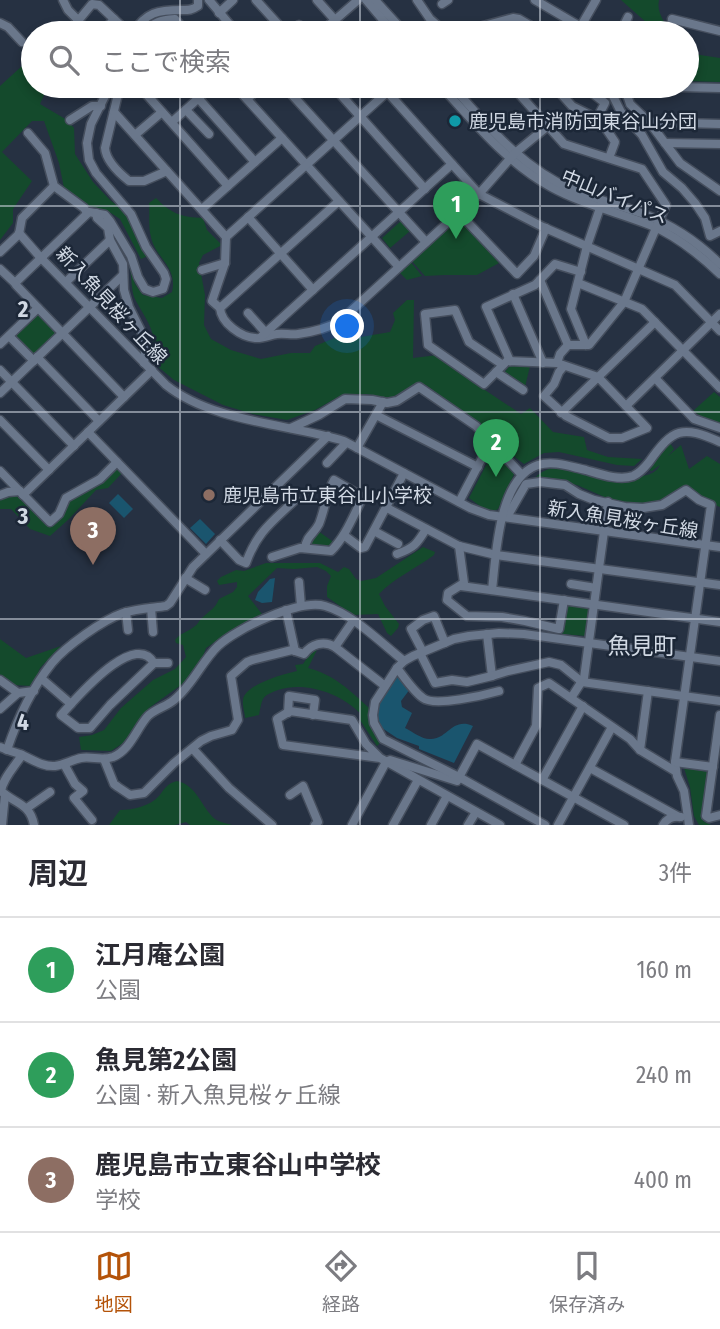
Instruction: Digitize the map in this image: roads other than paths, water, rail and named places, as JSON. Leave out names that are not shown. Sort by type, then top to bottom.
[{"type":"street","points":[[63,0],[78,20],[92,4],[99,5],[116,21]]},
{"type":"street","points":[[159,21],[193,9],[198,6],[198,0]]},
{"type":"street","points":[[209,0],[226,21]]},
{"type":"street","points":[[219,13],[233,0]]},
{"type":"street","points":[[256,0],[275,21]]},
{"type":"street","points":[[317,0],[331,21]]},
{"type":"street","points":[[334,21],[358,0]]},
{"type":"street","points":[[366,0],[384,21]]},
{"type":"street","points":[[375,0],[394,21]]},
{"type":"street","points":[[417,0],[432,21]]},
{"type":"street","points":[[535,0],[566,21]]},
{"type":"street","points":[[584,21],[596,0]]},
{"type":"street","points":[[142,21],[148,15],[158,12],[174,15],[178,21]]},
{"type":"street","points":[[626,21],[628,17]]},
{"type":"street","points":[[502,21],[513,18],[522,21]]},
{"type":"street","points":[[672,19],[680,21]]},
{"type":"street","points":[[0,23],[8,27],[21,41]]},
{"type":"street","points":[[699,26],[720,31]]},
{"type":"street","points":[[699,88],[720,88]]},
{"type":"street","name":"新入魚見桜ヶ丘線","points":[[105,98],[88,133],[89,160],[96,173],[128,210],[146,247],[164,273],[166,279],[163,289],[153,292],[145,289],[131,256],[105,215],[91,213],[40,257],[166,385],[179,394],[216,410],[328,436],[346,443],[481,513],[705,545],[675,766],[684,791],[689,824]]},
{"type":"street","points":[[117,98],[105,151],[114,167],[130,181],[144,181],[167,171]]},
{"type":"street","points":[[150,98],[228,186]]},
{"type":"street","points":[[172,122],[198,98],[255,162]]},
{"type":"street","points":[[296,98],[426,242]]},
{"type":"street","points":[[344,98],[425,189]]},
{"type":"street","points":[[226,237],[378,98]]},
{"type":"street","points":[[396,98],[479,194],[546,228],[675,285],[720,331]]},
{"type":"street","name":"中山バイパス","points":[[453,98],[512,156],[601,204],[685,235],[720,264]]},
{"type":"street","name":"中山バイパス","points":[[463,98],[512,156]]},
{"type":"street","points":[[507,363],[484,384],[428,345],[425,314],[455,310],[469,342],[507,363],[560,365],[598,377],[648,428],[622,438],[609,438],[561,413],[544,396],[554,384],[559,372],[560,365],[560,354],[568,345],[589,345],[624,302],[665,202],[642,169],[564,144],[523,98]]},
{"type":"street","points":[[565,98],[572,106],[597,118],[615,142],[609,158]]},
{"type":"street","points":[[597,118],[605,103],[599,98]]},
{"type":"street","points":[[614,98],[621,112],[642,135],[663,172],[695,203],[705,218],[710,236],[720,231]]},
{"type":"street","points":[[628,98],[630,104],[649,122],[680,163],[720,191]]},
{"type":"street","points":[[247,99],[399,267]]},
{"type":"street","points":[[70,120],[92,106],[101,106]]},
{"type":"street","points":[[186,110],[209,134]]},
{"type":"street","points":[[114,112],[226,237],[225,263],[212,301],[220,308],[224,320],[239,333],[256,338],[263,335],[298,334],[334,324],[479,194],[512,156],[548,126]]},
{"type":"street","points":[[135,135],[162,112]]},
{"type":"street","points":[[649,122],[720,124]]},
{"type":"street","points":[[28,133],[45,153],[54,186],[108,228],[110,240],[122,260],[127,301],[142,332],[144,363]]},
{"type":"street","points":[[202,209],[282,138]]},
{"type":"street","points":[[665,143],[720,144]]},
{"type":"street","points":[[263,335],[452,164]]},
{"type":"street","points":[[0,252],[19,233],[22,218],[54,186]]},
{"type":"street","points":[[220,308],[339,201]]},
{"type":"street","points":[[586,345],[571,309],[601,204]]},
{"type":"street","points":[[458,212],[517,274],[534,256],[546,228]]},
{"type":"street","points":[[248,217],[313,290]]},
{"type":"street","name":"中山バイパス","points":[[657,224],[720,274]]},
{"type":"street","points":[[15,283],[40,257],[19,233]]},
{"type":"street","points":[[66,282],[110,240]]},
{"type":"street","points":[[202,270],[225,263]]},
{"type":"street","points":[[507,363],[486,307],[535,285],[555,264],[581,272]]},
{"type":"street","points":[[0,269],[124,397]]},
{"type":"street","points":[[0,393],[123,275]]},
{"type":"street","points":[[540,280],[568,345]]},
{"type":"street","points":[[578,283],[642,309],[720,388]]},
{"type":"street","points":[[513,294],[544,363]]},
{"type":"street","points":[[0,344],[38,308]]},
{"type":"street","points":[[248,313],[263,335]]},
{"type":"street","points":[[626,406],[720,314]]},
{"type":"street","points":[[561,413],[655,322]]},
{"type":"street","points":[[0,330],[35,359],[99,421]]},
{"type":"street","points":[[0,370],[74,446]]},
{"type":"street","points":[[0,495],[22,493],[152,370]]},
{"type":"street","points":[[496,372],[523,390]]},
{"type":"street","points":[[655,378],[694,419],[720,428]]},
{"type":"street","points":[[291,428],[345,399],[397,401],[419,387],[476,426],[522,475]]},
{"type":"street","points":[[357,448],[383,402]]},
{"type":"street","points":[[376,415],[478,467]]},
{"type":"street","points":[[0,420],[49,470]]},
{"type":"street","points":[[88,432],[206,554]]},
{"type":"street","points":[[492,590],[504,517],[516,483],[530,469],[551,463],[625,478],[639,473],[665,440],[676,433],[692,432],[720,442]]},
{"type":"street","points":[[328,436],[192,568],[170,603],[166,606],[126,612],[99,625],[53,662],[34,691],[4,748],[46,765],[64,764],[81,758],[104,759],[118,754],[126,748],[148,716],[174,700],[227,638],[255,623],[301,606],[312,604],[331,608],[354,621],[404,661]]},
{"type":"street","points":[[327,463],[346,443]]},
{"type":"street","points":[[459,502],[490,443]]},
{"type":"street","points":[[0,471],[50,522],[59,514],[66,498],[100,479],[117,463]]},
{"type":"street","points":[[345,536],[361,548],[365,547],[404,473]]},
{"type":"street","points":[[272,557],[300,548],[331,551],[345,536],[363,497],[334,481],[318,524],[306,539],[305,548]]},
{"type":"street","points":[[504,517],[526,484],[540,482],[565,485],[594,500],[643,508],[662,505],[686,490],[699,500],[716,507],[705,545],[720,547]]},
{"type":"street","points":[[220,540],[239,560],[246,563],[260,534],[295,500]]},
{"type":"street","points":[[571,698],[584,678],[608,502]]},
{"type":"street","points":[[387,508],[459,546],[496,555],[720,585]]},
{"type":"street","points":[[397,554],[418,543],[426,529]]},
{"type":"street","points":[[374,531],[398,544]]},
{"type":"street","points":[[459,546],[464,583],[448,593],[447,600],[467,617],[502,617],[559,629],[564,600]]},
{"type":"street","points":[[185,578],[205,590]]},
{"type":"street","points":[[299,582],[301,606]]},
{"type":"street","points":[[571,584],[596,588]]},
{"type":"street","points":[[461,586],[720,622]]},
{"type":"street","points":[[151,608],[153,632]]},
{"type":"street","points":[[286,610],[295,651]]},
{"type":"street","points":[[126,612],[128,630]]},
{"type":"street","points":[[446,643],[434,616],[411,629],[435,683],[452,680],[467,682],[549,662],[567,669],[582,682],[720,701]]},
{"type":"street","points":[[335,647],[354,621]]},
{"type":"street","points":[[487,634],[492,676]]},
{"type":"street","points":[[545,825],[459,777],[390,744],[379,735],[374,723],[373,707],[404,661],[469,636],[524,634],[720,661]]},
{"type":"street","points":[[104,759],[114,784],[130,795],[144,793],[174,763],[207,737],[230,732],[236,726],[237,709],[231,676],[252,660],[292,650],[304,654],[311,646],[328,643],[385,686]]},
{"type":"street","points":[[155,663],[151,657],[141,654],[122,658],[82,692],[61,715],[78,728],[90,728],[110,705],[155,663],[169,663]]},
{"type":"street","points":[[397,668],[420,696],[428,701],[471,698],[499,691]]},
{"type":"street","points":[[41,679],[71,704]]},
{"type":"street","points":[[0,680],[18,693]]},
{"type":"street","points":[[515,765],[536,726],[538,688],[549,683],[630,739],[640,750],[675,766],[713,767]]},
{"type":"street","points":[[0,709],[18,693],[34,691]]},
{"type":"street","points":[[640,750],[648,691]]},
{"type":"street","points":[[288,713],[289,696],[315,699],[313,715]]},
{"type":"street","points":[[542,780],[583,706]]},
{"type":"street","points":[[499,825],[383,760],[366,744],[352,720],[290,711],[277,719],[283,745],[383,760],[393,760],[457,781],[477,744],[624,825]]},
{"type":"street","points":[[720,715],[706,816],[709,818],[720,815]]},
{"type":"street","points":[[558,825],[612,727]]},
{"type":"street","points":[[193,749],[229,788],[272,825]]},
{"type":"street","points":[[22,755],[1,788],[5,795],[27,808],[32,814],[34,825]]},
{"type":"street","points":[[352,825],[383,760]]},
{"type":"street","points":[[64,764],[83,791],[74,798],[92,820]]},
{"type":"street","points":[[590,768],[683,818],[689,824]]},
{"type":"street","points":[[393,825],[418,780]]},
{"type":"street","points":[[290,795],[303,786],[318,822],[314,825]]},
{"type":"street","points":[[27,808],[50,792]]},
{"type":"street","points":[[2,825],[5,795]]},
{"type":"street","points":[[430,825],[447,796]]},
{"type":"street","points":[[468,825],[475,812]]},
{"type":"street","points":[[663,825],[669,819],[679,817]]},
{"type":"water","points":[[118,494],[133,509],[124,518],[109,503]]},
{"type":"water","points":[[200,519],[215,534],[206,544],[190,528]]},
{"type":"water","points":[[275,578],[272,602],[262,603],[255,600],[258,592],[270,579]]},
{"type":"water","points":[[397,676],[400,676],[410,689],[401,701],[402,707],[412,713],[405,728],[431,739],[442,736],[460,724],[473,726],[454,763],[419,749],[419,746],[397,738],[379,726],[376,714],[378,703]]},
{"type":"place","name":"鹿児島市消防団東谷山分団","points":[[455,121]]},
{"type":"place","name":"江月庵公園","points":[[456,239]]},
{"type":"place","name":"魚見第2公園","points":[[496,477]]},
{"type":"place","name":"鹿児島市立東谷山小学校","points":[[209,495]]},
{"type":"place","name":"鹿児島市立東谷山中学校","points":[[93,565]]},
{"type":"district","name":"魚見町","points":[[642,646]]}]
